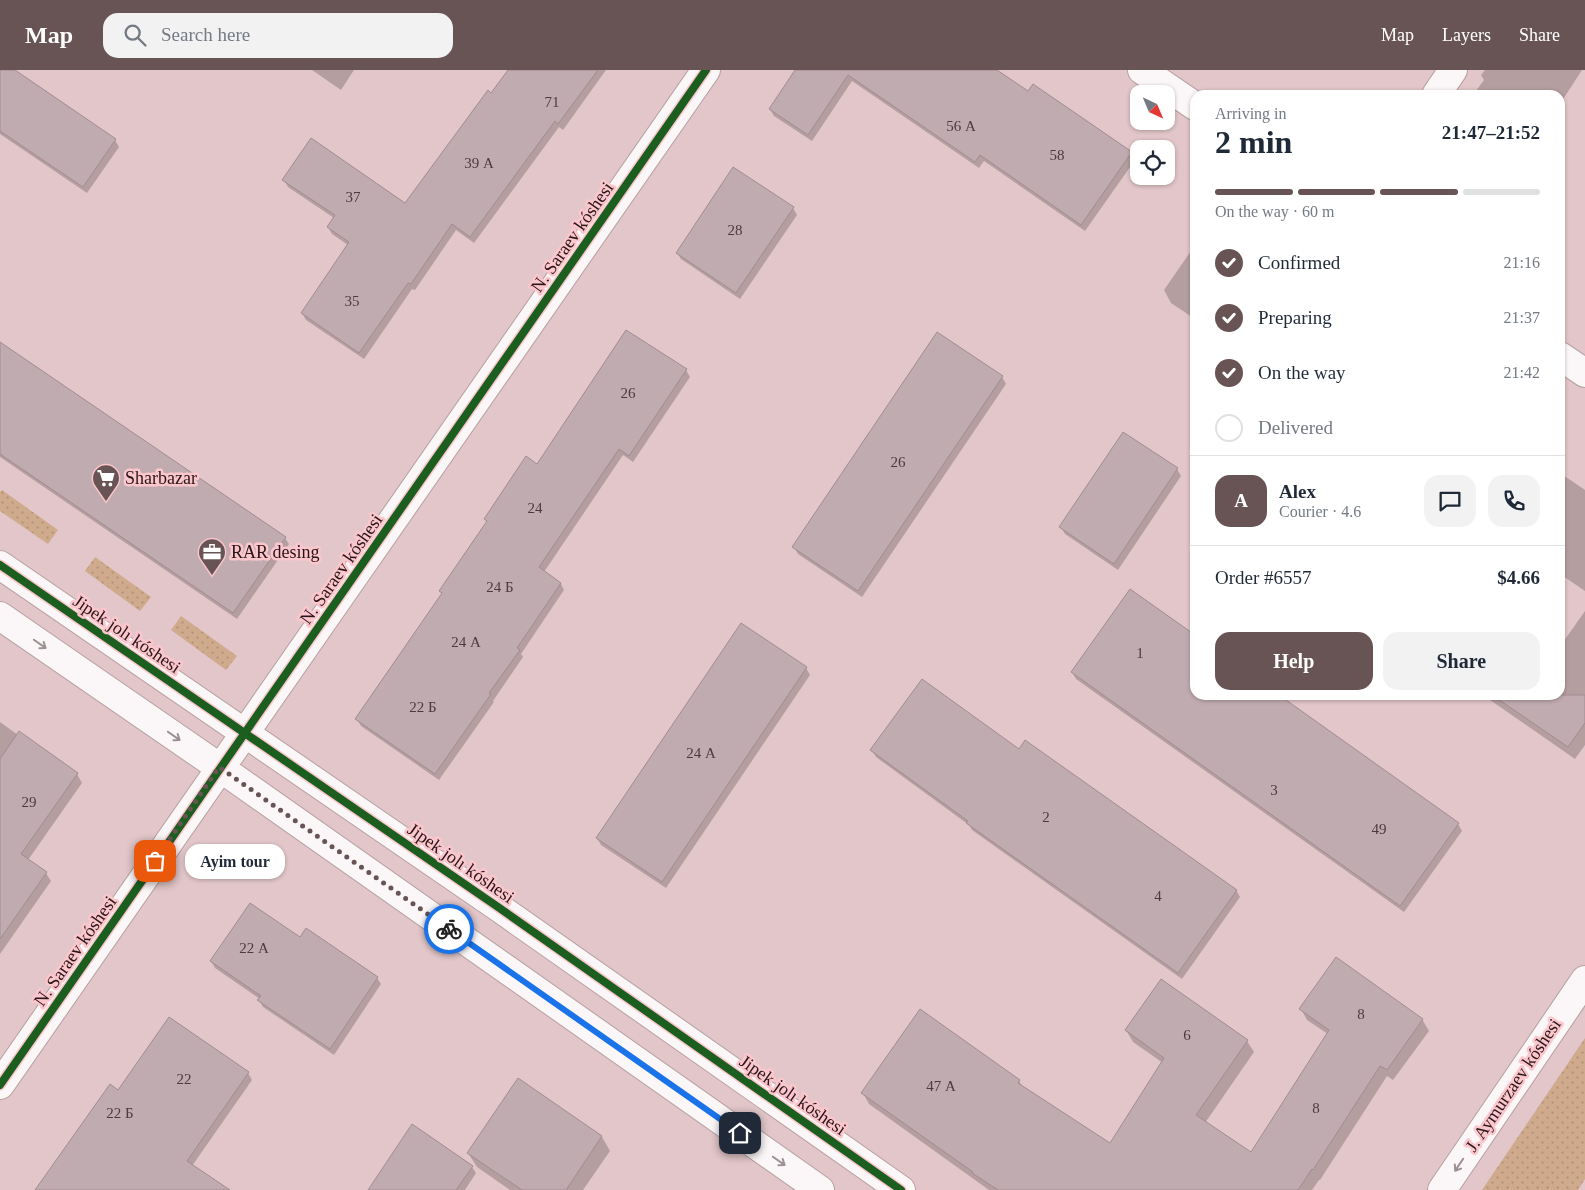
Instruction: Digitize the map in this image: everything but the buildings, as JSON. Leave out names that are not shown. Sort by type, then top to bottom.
[{"type":"street","name":"N. Saraev kóshesi","points":[[0,1085],[219,767],[366,561],[706,70]]},
{"type":"street","points":[[1142,70],[1190,103]]},
{"type":"street","points":[[1439,90],[1453,70]]},
{"type":"street","points":[[1565,359],[1585,373]]},
{"type":"street","name":"Jipek jolı kóshesi","points":[[0,566],[498,908],[901,1190]]},
{"type":"street","points":[[0,616],[219,767],[820,1190]]},
{"type":"street","name":"J. Aymurzaev kóshesi","points":[[1442,1190],[1585,980]]},
{"type":"shaded area","points":[[2,490],[58,530],[48,544],[0,511],[0,492]]},
{"type":"shaded area","points":[[95,557],[151,597],[140,611],[85,571]]},
{"type":"shaded area","points":[[181,616],[237,656],[226,670],[171,630]]},
{"type":"shaded area","points":[[1585,1038],[1585,1179],[1578,1190],[1482,1190]]},
{"type":"cycle path","points":[[0,1085],[706,70]]},
{"type":"cycle path","points":[[0,565],[498,907],[901,1190]]},
{"type":"way so far","points":[[155,861],[219,767],[449,929]]},
{"type":"place","name":"Sharbazar","points":[[106,502]]},
{"type":"place","name":"RAR desing","points":[[212,576]]},
{"type":"place","name":"Ayim tour","points":[[155,861]]},
{"type":"route","points":[[449,929],[740,1133]]}]
